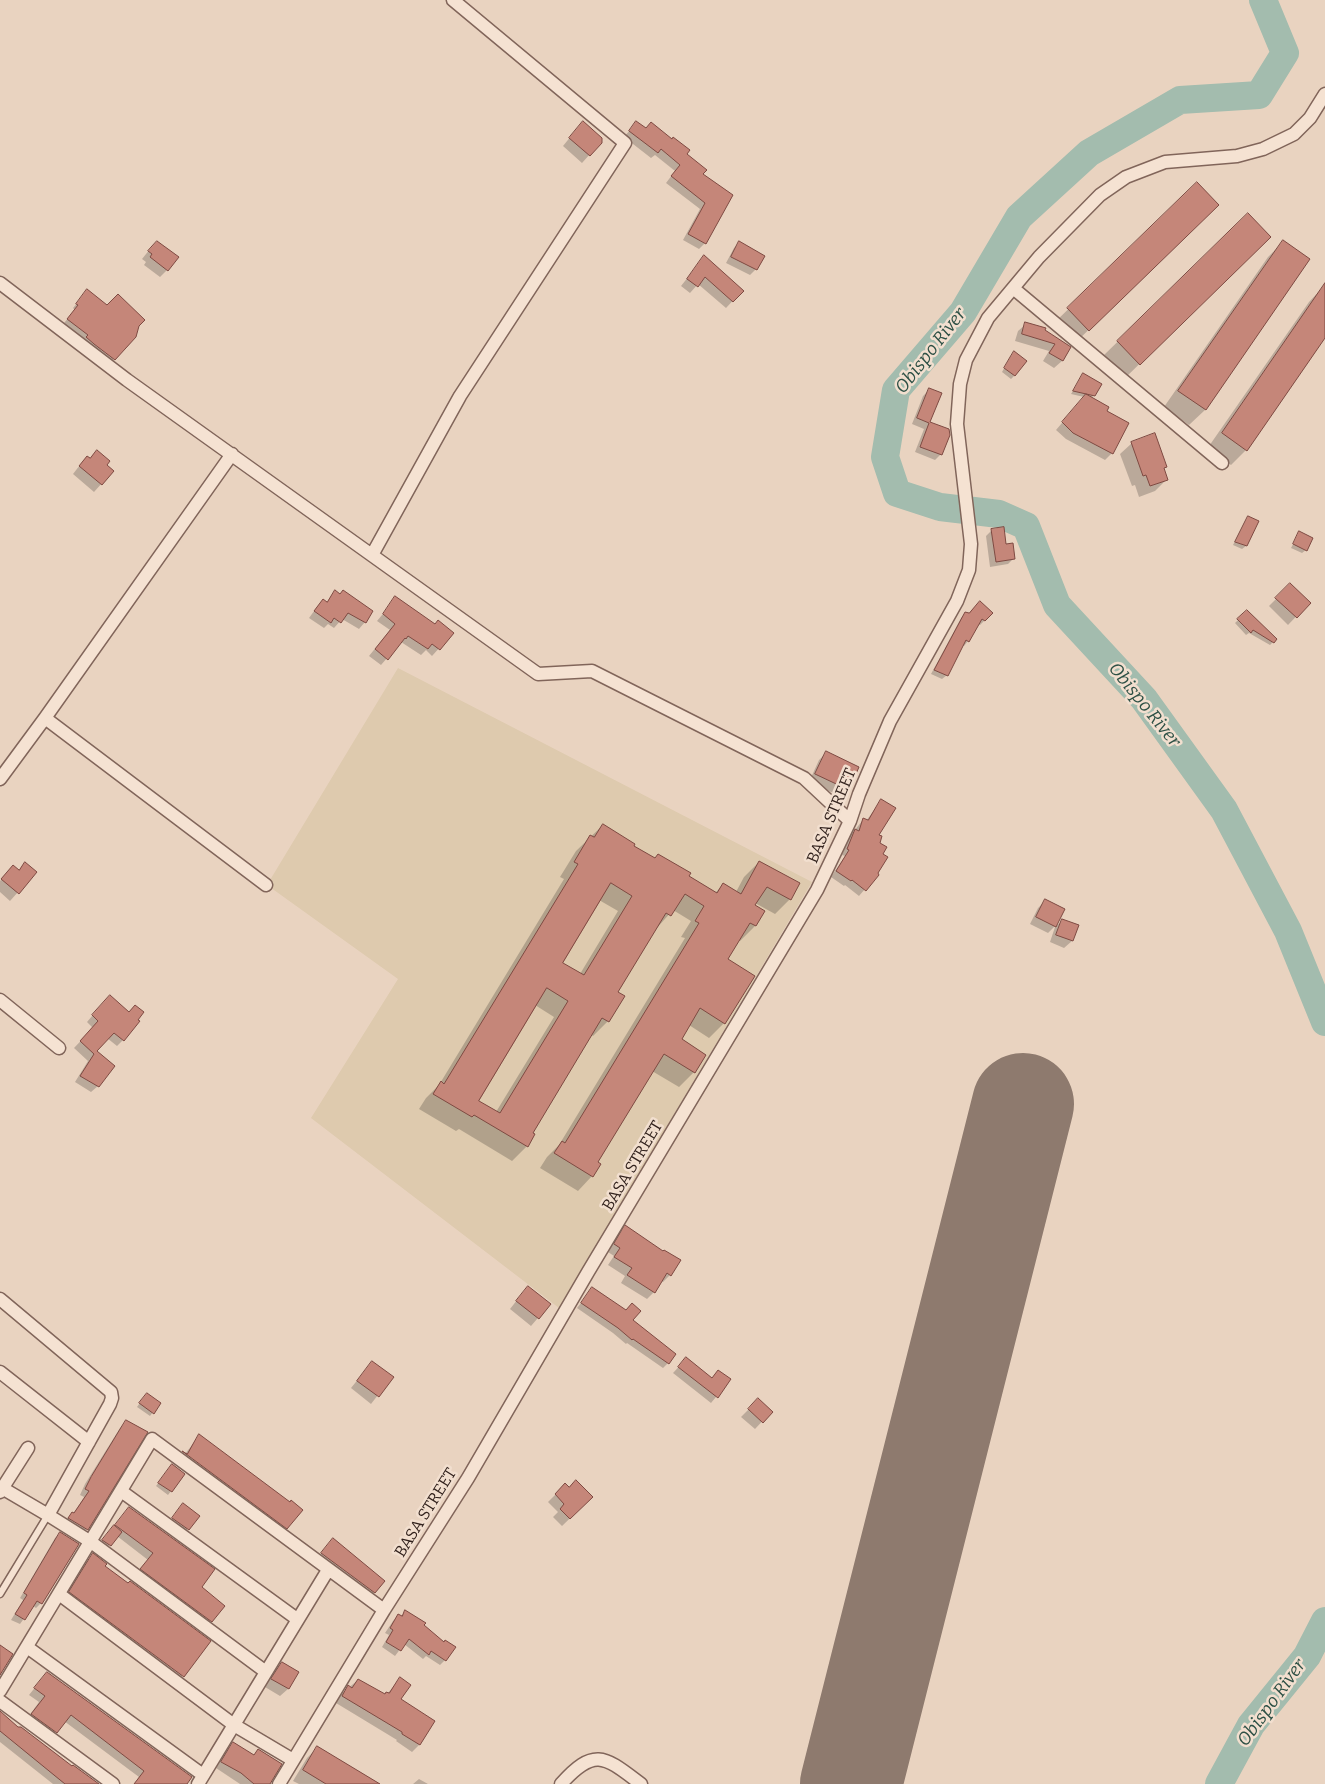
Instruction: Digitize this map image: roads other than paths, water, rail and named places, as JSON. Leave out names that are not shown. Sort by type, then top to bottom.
[{"type":"street","points":[[372,554],[460,396],[625,143],[453,0]]},
{"type":"street","name":"BASA STREET","points":[[279,1784],[384,1610],[468,1478],[593,1264],[817,890],[850,820],[890,721],[957,601],[969,570],[971,544],[957,424],[960,384],[966,360],[988,318],[1039,257],[1100,195],[1126,177],[1165,162],[1237,156],[1263,148],[1294,134],[1310,118],[1325,94]]},
{"type":"street","points":[[0,283],[127,380],[538,674],[592,671],[804,778],[850,820]]},
{"type":"street","points":[[1014,288],[1222,463]]},
{"type":"street","points":[[0,779],[232,454]]},
{"type":"street","points":[[45,718],[266,885]]},
{"type":"street","points":[[0,1000],[59,1048]]},
{"type":"street","points":[[0,1299],[111,1392],[110,1404],[48,1516]]},
{"type":"street","points":[[0,1372],[89,1442]]},
{"type":"street","points":[[0,1691],[152,1439],[384,1610]]},
{"type":"street","points":[[28,1448],[1,1490],[91,1542],[266,1672]]},
{"type":"street","points":[[121,1491],[296,1619]]},
{"type":"street","points":[[27,1647],[200,1780],[296,1619],[328,1570]]},
{"type":"street","points":[[59,1594],[234,1725],[293,1760]]},
{"type":"street","points":[[0,1702],[113,1784]]},
{"type":"street","points":[[561,1784],[576,1767],[587,1760],[599,1759],[610,1763],[641,1784]]},
{"type":"lane","points":[[0,1594],[48,1516]]},
{"type":"waterway","name":"Obispo River","points":[[1263,0],[1285,53],[1259,95],[1180,100],[1089,153],[1019,217],[963,312],[896,390],[885,457],[897,493],[940,507],[999,514],[1026,526],[1057,605],[1144,699],[1224,810],[1288,931],[1325,1022]]},
{"type":"waterway","name":"Obispo River","points":[[1219,1784],[1251,1725],[1307,1656],[1325,1621]]}]
